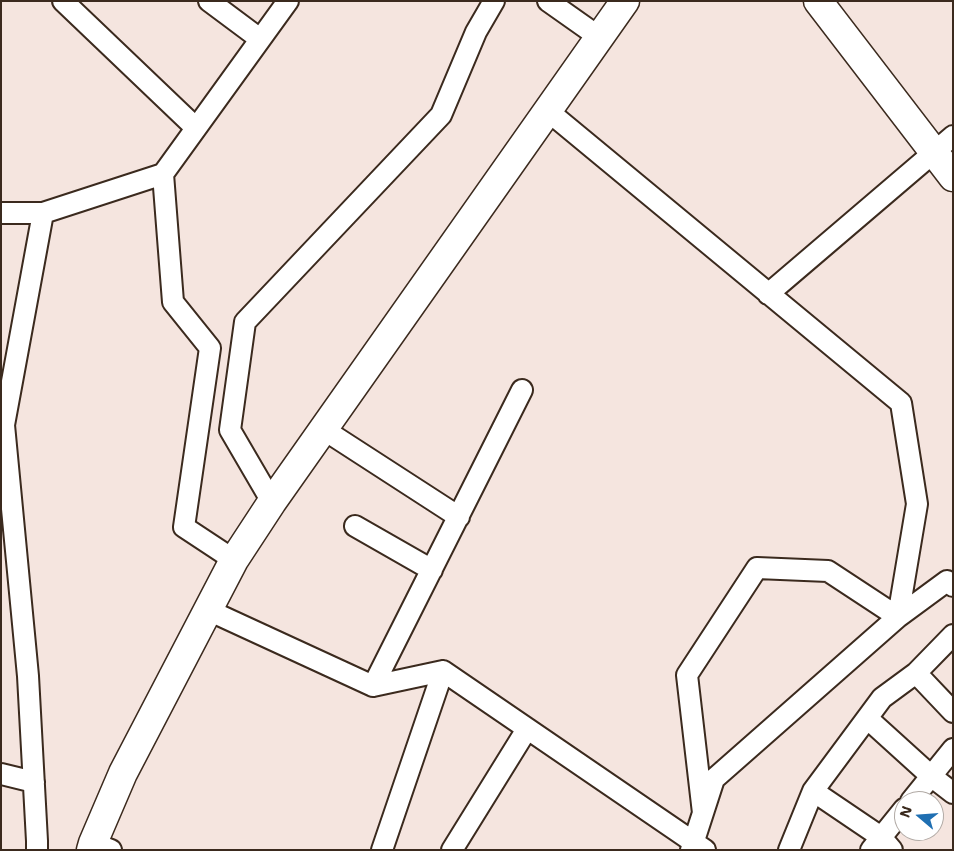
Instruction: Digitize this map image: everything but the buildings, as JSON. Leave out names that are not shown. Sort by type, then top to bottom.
[{"type":"main road","points":[[99,848],[123,773],[234,560],[272,502],[625,1]]},
{"type":"main road","points":[[818,1],[943,144],[953,177]]},
{"type":"street","points":[[63,1],[196,128]]},
{"type":"street","points":[[209,1],[260,40]]},
{"type":"street","points":[[1,212],[43,213],[162,174],[288,1]]},
{"type":"street","points":[[272,502],[230,430],[245,322],[441,115],[476,32],[494,1]]},
{"type":"street","points":[[548,1],[599,37]]},
{"type":"street","points":[[548,111],[901,403],[917,504],[898,618]]},
{"type":"street","points":[[768,294],[943,144]]},
{"type":"street","points":[[162,174],[173,302],[210,348],[184,527],[234,560]]},
{"type":"street","points":[[37,850],[28,676],[4,425],[43,213]]},
{"type":"street","points":[[373,686],[522,390]]},
{"type":"street","points":[[324,429],[459,517]]},
{"type":"street","points":[[355,526],[432,570]]},
{"type":"street","points":[[703,813],[687,675],[757,568],[828,571],[898,618]]},
{"type":"street","points":[[208,610],[373,686],[443,671],[696,847],[703,813],[714,779],[898,618],[947,581],[953,586]]},
{"type":"street","points":[[789,850],[813,791],[882,698],[916,673],[953,635]]},
{"type":"street","points":[[382,850],[443,671]]},
{"type":"street","points":[[916,673],[953,712]]},
{"type":"street","points":[[867,718],[931,776],[953,792]]},
{"type":"street","points":[[452,850],[527,729]]},
{"type":"street","points":[[918,791],[953,749]]},
{"type":"street","points":[[1,774],[34,782]]},
{"type":"street","points":[[813,791],[881,846],[894,825]]}]
